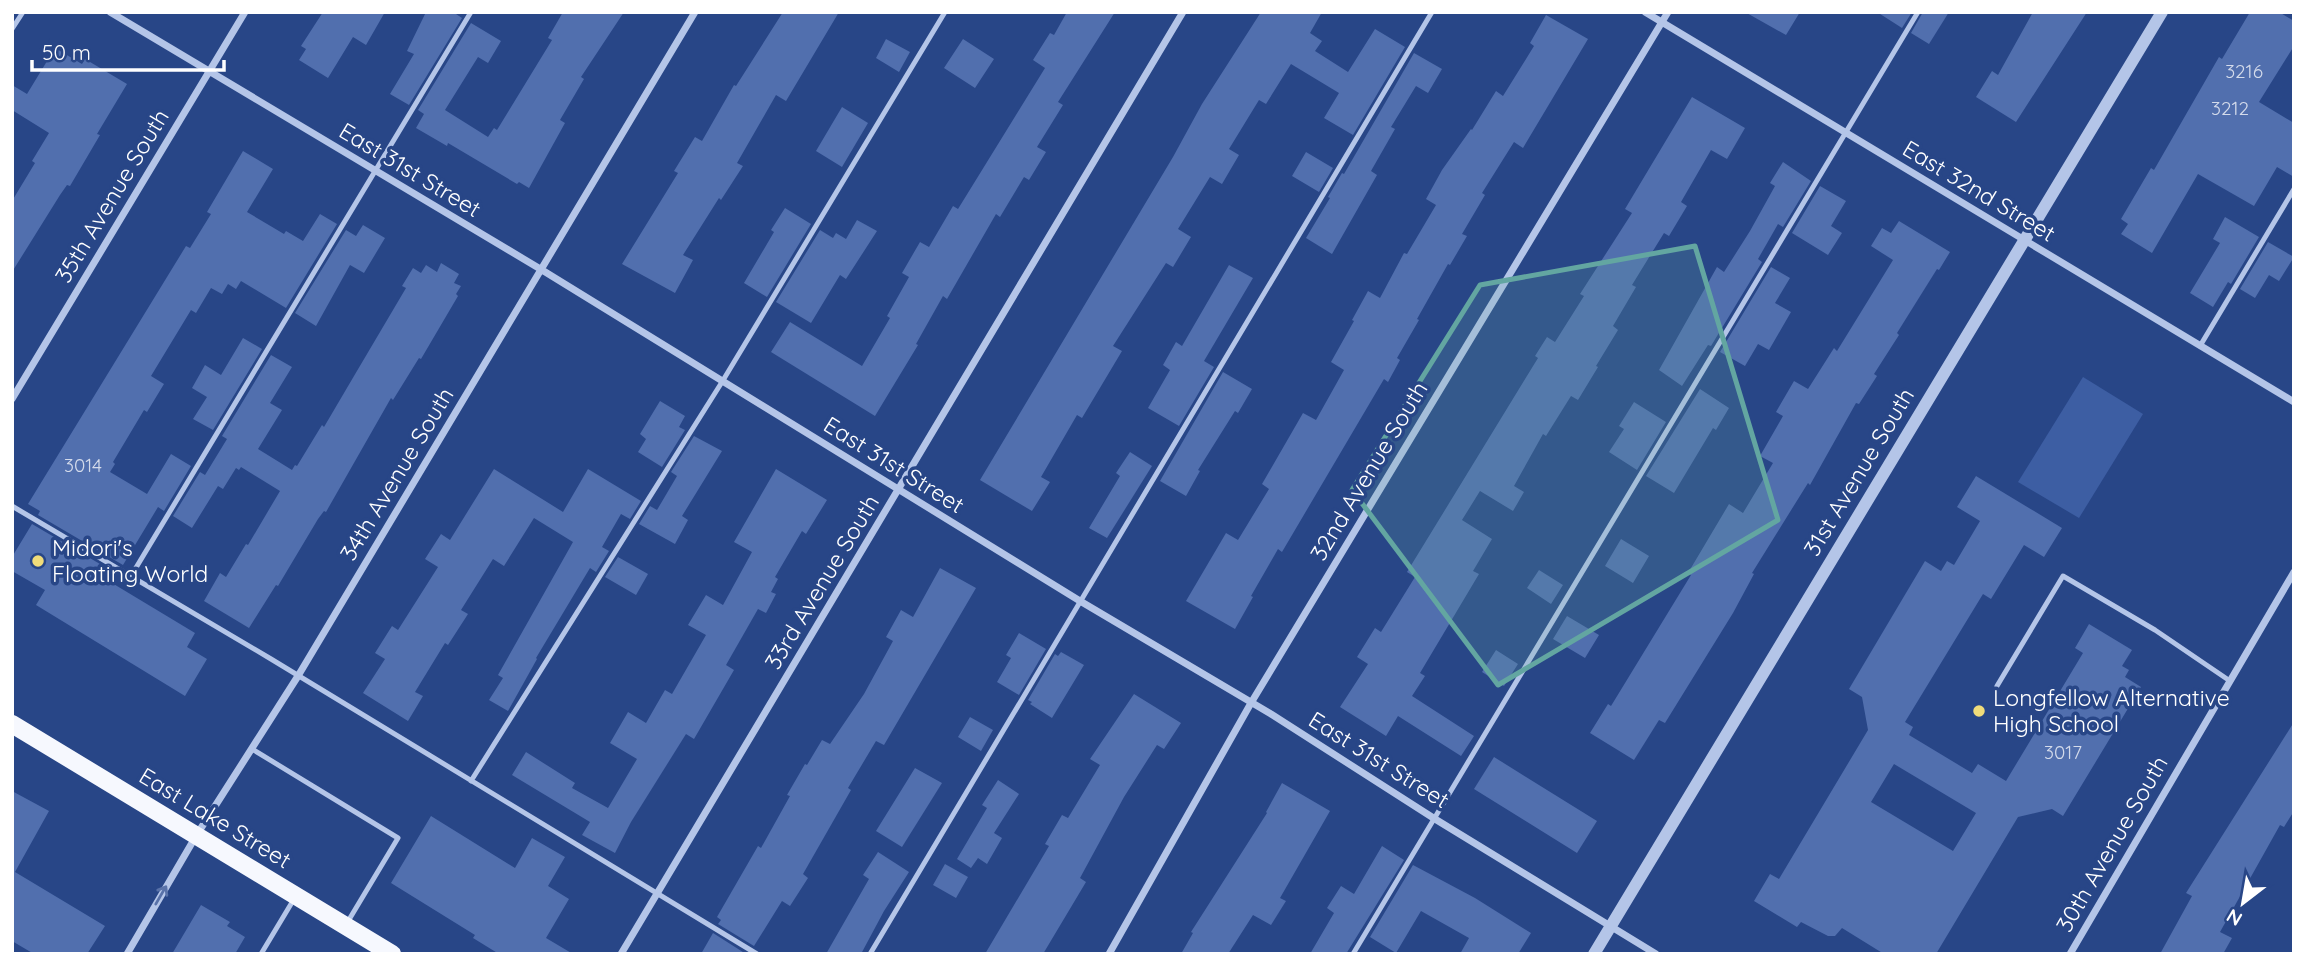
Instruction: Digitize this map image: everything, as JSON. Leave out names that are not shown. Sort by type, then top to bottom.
[{"type":"main road","name":"East Lake Street","points":[[12,724],[345,925],[383,952]]},
{"type":"street","name":"East 31st Street","points":[[110,12],[542,270],[1656,954]]},
{"type":"street","name":"35th Avenue South","points":[[12,399],[245,12]]},
{"type":"street","name":"34th Avenue South","points":[[127,954],[196,836],[298,676],[695,12]]},
{"type":"street","name":"33rd Avenue South","points":[[621,954],[1183,12]]},
{"type":"street","name":"East 32nd Street","points":[[1645,12],[2294,402]]},
{"type":"street","name":"32nd Avenue South","points":[[1109,954],[1251,703],[1668,12]]},
{"type":"street","name":"31st Avenue South","points":[[1594,954],[2162,12]]},
{"type":"street","name":"30th Avenue South","points":[[2070,954],[2294,572]]},
{"type":"lane","points":[[12,29],[23,12]]},
{"type":"lane","points":[[131,576],[471,12]]},
{"type":"lane","points":[[471,781],[722,382],[945,12]]},
{"type":"lane","points":[[870,954],[1432,12]]},
{"type":"lane","points":[[1353,954],[1918,12]]},
{"type":"lane","points":[[2200,346],[2294,189]]},
{"type":"lane","points":[[12,506],[757,954]]},
{"type":"lane","points":[[1997,685],[2063,576],[2155,629],[2230,681]]},
{"type":"lane","points":[[252,749],[398,838],[345,925]]},
{"type":"lane","points":[[261,954],[296,896]]},
{"type":"highlighted area","points":[[1695,246],[1778,520],[1498,685],[1352,490],[1480,285]]},
{"type":"shaded area","points":[[2083,377],[2143,414],[2079,518],[2018,482]]},
{"type":"building","points":[[323,12],[385,12],[366,45],[353,37],[328,78],[299,60],[306,49],[301,46]]},
{"type":"building","points":[[426,12],[453,12],[462,18],[409,105],[390,94],[414,54],[407,51]]},
{"type":"building","points":[[563,12],[624,12],[581,77],[584,79],[560,120],[565,123],[529,188],[416,128],[424,114],[418,110],[471,23],[501,41],[488,63],[478,57],[445,110],[488,137],[494,128],[497,130],[552,40],[548,38]]},
{"type":"building","points":[[783,12],[839,12],[786,101],[776,95],[737,163],[743,166],[683,255],[693,260],[675,293],[622,264],[678,173],[674,171],[695,137],[702,141],[734,85],[736,86]]},
{"type":"building","points":[[1067,12],[1115,12],[1058,102],[1063,105],[1037,147],[1046,152],[1029,180],[1024,177],[1000,217],[996,214],[947,299],[943,296],[916,344],[918,345],[875,416],[771,352],[790,322],[862,366],[890,318],[887,316],[909,277],[902,273],[920,242],[929,247],[953,206],[958,209],[1045,68],[1033,60],[1050,33],[1054,35]]},
{"type":"building","points":[[1261,12],[1322,12],[1310,33],[1322,41],[1315,51],[1348,72],[1375,29],[1405,47],[1353,135],[1324,118],[1339,93],[1291,64],[1266,104],[1259,100],[1229,149],[1239,155],[1222,184],[1210,177],[1178,229],[1191,237],[1173,267],[1166,263],[1113,346],[1122,351],[1082,418],[1077,415],[1041,477],[1050,482],[1032,511],[980,480],[1202,104]]},
{"type":"building","points":[[1745,12],[1800,12],[1786,35]]},
{"type":"building","points":[[1877,12],[1912,12],[1902,28]]},
{"type":"building","points":[[1923,12],[1949,12],[1929,44],[1911,33]]},
{"type":"building","points":[[2033,12],[2087,12],[2016,122],[1976,97],[1992,71],[1998,75]]},
{"type":"building","points":[[2250,12],[2279,12],[2294,21],[2294,46],[2259,102],[2294,123],[2294,177],[2277,167],[2254,206],[2198,174],[2152,253],[2121,234],[2128,224],[2121,219],[2151,168],[2154,170],[2219,57],[2222,59]]},
{"type":"building","points":[[1546,15],[1588,39],[1523,148],[1514,142],[1482,193],[1485,195],[1462,234],[1467,236],[1417,319],[1419,320],[1397,358],[1400,360],[1388,382],[1384,379],[1282,552],[1278,549],[1235,629],[1186,601],[1226,533],[1238,540],[1269,489],[1262,484],[1303,413],[1316,420],[1344,370],[1331,362],[1368,291],[1380,298],[1404,253],[1407,254],[1436,205],[1426,199],[1442,170],[1472,130],[1496,91],[1503,96],[1534,46],[1530,43]]},
{"type":"building","points":[[886,39],[910,52],[899,72],[876,58]]},
{"type":"building","points":[[963,39],[994,59],[975,88],[944,68]]},
{"type":"building","points":[[55,48],[82,64],[85,59],[127,84],[70,186],[67,185],[60,195],[12,272],[12,201],[49,133],[12,110],[12,85],[27,94]]},
{"type":"building","points":[[1414,53],[1442,69],[1428,93],[1416,86],[1391,127],[1395,129],[1371,171],[1377,175],[1332,254],[1306,238]]},
{"type":"building","points":[[1692,97],[1745,128],[1727,159],[1711,150],[1681,202],[1687,206],[1669,236],[1664,233],[1632,285],[1636,287],[1613,326],[1618,330],[1596,366],[1598,367],[1578,400],[1571,396],[1546,436],[1543,434],[1514,486],[1524,492],[1513,511],[1480,491],[1462,520],[1492,539],[1473,571],[1479,574],[1420,673],[1425,676],[1412,696],[1474,736],[1461,756],[1398,716],[1386,736],[1340,707],[1368,664],[1357,657],[1375,628],[1381,632],[1415,577],[1407,572],[1538,358],[1535,356],[1547,337],[1555,342],[1584,296],[1580,294],[1632,213],[1625,209]]},
{"type":"building","points":[[842,107],[868,123],[842,167],[816,151]]},
{"type":"building","points":[[243,151],[273,169],[247,212],[284,234],[286,231],[303,241],[320,214],[337,224],[286,308],[241,281],[236,289],[228,284],[222,294],[211,288],[196,313],[191,310],[151,376],[164,384],[147,412],[144,410],[113,462],[115,464],[110,472],[147,494],[171,454],[191,466],[164,511],[158,507],[123,565],[38,515],[40,511],[28,504],[186,246],[190,248],[211,214],[207,212]]},
{"type":"building","points":[[1306,152],[1333,168],[1319,192],[1292,176]]},
{"type":"building","points":[[1783,162],[1811,181],[1783,227],[1778,224],[1758,259],[1762,262],[1711,346],[1708,345],[1682,386],[1659,370],[1717,267],[1724,272],[1750,231],[1775,186],[1770,183]]},
{"type":"building","points":[[1820,186],[1846,201],[1831,226],[1842,233],[1828,255],[1792,233]]},
{"type":"building","points":[[785,208],[811,224],[767,297],[744,283]]},
{"type":"building","points":[[2225,217],[2259,237],[2231,284],[2228,282],[2213,307],[2190,293],[2220,243],[2213,239]]},
{"type":"building","points":[[857,220],[877,231],[846,279],[840,275],[811,323],[776,302],[820,230],[833,238],[836,233],[846,239]]},
{"type":"building","points":[[1899,221],[1950,252],[1897,333],[1899,335],[1874,374],[1877,376],[1859,404],[1856,403],[1810,485],[1808,483],[1752,573],[1754,574],[1733,613],[1665,723],[1659,720],[1634,760],[1590,733],[1608,704],[1611,706],[1691,575],[1688,573],[1729,504],[1743,513],[1773,463],[1760,456],[1783,416],[1776,412],[1794,381],[1808,389],[1834,348],[1837,351],[1893,260],[1871,246],[1882,228],[1891,233]]},
{"type":"building","points":[[363,225],[385,238],[364,273],[350,265],[316,326],[295,313],[346,230],[356,236]]},
{"type":"building","points":[[2268,242],[2294,257],[2279,281],[2269,275],[2255,298],[2240,289]]},
{"type":"building","points":[[441,263],[459,274],[454,283],[461,286],[456,294],[458,296],[421,359],[419,358],[393,400],[391,398],[326,512],[318,519],[249,628],[204,601],[220,573],[226,577],[280,491],[241,467],[239,470],[236,468],[223,489],[218,486],[192,528],[173,516],[200,472],[205,475],[227,439],[222,436],[271,355],[292,367],[270,403],[282,410],[258,449],[292,470],[322,425],[324,427],[406,288],[402,286],[413,268],[421,273],[426,265],[437,272]]},
{"type":"building","points":[[1229,265],[1253,278],[1204,361],[1214,367],[1179,426],[1148,408],[1170,370],[1163,365],[1176,342],[1182,346]]},
{"type":"building","points":[[1771,267],[1790,278],[1775,303],[1791,312],[1769,350],[1758,344],[1745,366],[1720,352]]},
{"type":"building","points":[[243,338],[262,349],[213,430],[193,419],[207,397],[192,388],[205,365],[221,375]]},
{"type":"building","points":[[1223,372],[1252,389],[1198,470],[1200,471],[1186,496],[1160,481]]},
{"type":"building","points":[[1700,389],[1729,408],[1716,430],[1713,428],[1674,493],[1646,476]]},
{"type":"building","points":[[660,401],[685,416],[679,427],[685,430],[662,467],[638,452],[646,439],[640,434]]},
{"type":"building","points":[[1634,402],[1666,422],[1637,470],[1609,452],[1624,429],[1619,426]]},
{"type":"building","points":[[694,436],[722,451],[682,516],[688,520],[675,544],[639,524],[650,506],[657,510],[677,476],[671,472]]},
{"type":"building","points":[[1130,452],[1152,466],[1107,538],[1089,528],[1120,476],[1116,473]]},
{"type":"building","points":[[494,469],[563,512],[588,469],[641,501],[630,519],[621,514],[602,547],[609,551],[596,572],[590,568],[508,711],[489,700],[503,678],[498,675],[573,542],[534,518],[504,566],[493,559],[461,610],[468,614],[448,645],[445,643],[415,692],[423,696],[408,721],[363,693],[385,659],[375,653],[392,626],[398,630],[438,567],[425,559],[441,534],[450,540]]},
{"type":"building","points":[[776,469],[827,500],[806,534],[802,531],[775,577],[778,579],[771,592],[776,594],[766,613],[758,609],[726,665],[734,670],[694,739],[686,734],[631,822],[615,853],[582,835],[590,822],[512,775],[526,752],[575,783],[572,788],[608,808],[637,759],[610,743],[628,712],[646,723],[665,690],[672,694],[706,635],[688,625],[706,595],[723,605],[752,552],[734,542]]},
{"type":"building","points":[[1976,476],[2062,528],[2044,557],[2024,545],[1991,599],[1983,594],[1905,722],[1913,727],[1909,735],[1972,773],[1978,764],[2006,781],[2083,653],[2075,648],[2089,624],[2132,650],[2122,666],[2129,670],[2125,677],[2141,687],[2063,816],[2052,809],[2018,817],[1936,954],[1884,954],[1842,928],[1835,936],[1828,936],[1801,922],[1797,927],[1754,901],[1770,874],[1779,879],[1868,730],[1862,697],[1849,689],[1925,561],[1941,571],[1947,561],[1954,565],[1980,521],[1957,507]],"holes":[[[1894,764],[1976,813],[1953,851],[1871,802]]]},
{"type":"building","points":[[32,524],[117,574],[112,583],[195,633],[187,647],[207,659],[185,696],[36,605],[45,590],[12,571],[12,557]]},
{"type":"building","points":[[1621,539],[1649,556],[1633,583],[1605,566]]},
{"type":"building","points":[[618,557],[648,574],[636,595],[605,577]]},
{"type":"building","points":[[940,568],[976,588],[884,745],[876,741],[848,788],[851,790],[803,874],[808,878],[790,906],[782,901],[754,946],[718,924],[721,920],[717,917],[758,846],[761,848],[805,764],[807,765],[822,740],[830,744],[864,694],[893,641],[886,637],[901,610],[913,617]]},
{"type":"building","points":[[1539,570],[1563,585],[1551,604],[1527,588]]},
{"type":"building","points":[[1567,616],[1599,635],[1585,658],[1553,639]]},
{"type":"building","points":[[1019,633],[1046,649],[1019,695],[997,682],[1011,658],[1006,655]]},
{"type":"building","points":[[1496,650],[1518,664],[1504,686],[1482,672]]},
{"type":"building","points":[[1061,652],[1084,665],[1052,718],[1028,700],[1055,654],[1058,656]]},
{"type":"building","points":[[1134,694],[1181,723],[1164,749],[1157,745],[1124,797],[1080,878],[1086,882],[1043,954],[985,954],[1049,846],[1045,844],[1062,815],[1068,818],[1100,765],[1090,759]]},
{"type":"building","points":[[970,717],[993,730],[981,751],[958,737]]},
{"type":"building","points":[[2294,722],[2294,811],[2284,827],[2280,825],[2220,932],[2232,938],[2223,954],[2160,954],[2192,896],[2186,893]]},
{"type":"building","points":[[1494,757],[1597,821],[1577,853],[1474,789]]},
{"type":"building","points":[[915,768],[942,783],[902,847],[876,831]]},
{"type":"building","points":[[998,780],[1019,794],[994,833],[1002,838],[987,864],[978,858],[971,868],[957,859],[987,808],[982,805]]},
{"type":"building","points":[[1282,783],[1330,811],[1280,898],[1286,901],[1271,925],[1253,915],[1228,954],[1181,954],[1193,933],[1191,932],[1267,813]]},
{"type":"building","points":[[12,791],[49,811],[15,872],[105,926],[87,954],[34,954],[12,941]]},
{"type":"building","points":[[431,816],[515,868],[532,838],[565,857],[548,886],[569,899],[546,938],[573,954],[499,954],[473,938],[475,935],[391,883]]},
{"type":"building","points":[[1382,846],[1404,860],[1346,954],[1310,954],[1334,913],[1327,908],[1341,886],[1354,894]]},
{"type":"building","points":[[878,852],[909,872],[861,954],[826,954],[869,879],[863,875]]},
{"type":"building","points":[[945,864],[968,877],[956,898],[933,885]]},
{"type":"building","points":[[1413,865],[1475,898],[1531,933],[1518,954],[1460,954],[1469,938],[1421,911],[1396,953],[1370,937]]},
{"type":"building","points":[[201,905],[230,922],[227,926],[245,937],[235,954],[172,954]]},
{"type":"building","points":[[713,933],[746,954],[701,954]]},
{"type":"place","name":"Midori's Floating World","points":[[38,561]]},
{"type":"place","name":"Longfellow Alternative High School","points":[[1979,711]]}]
